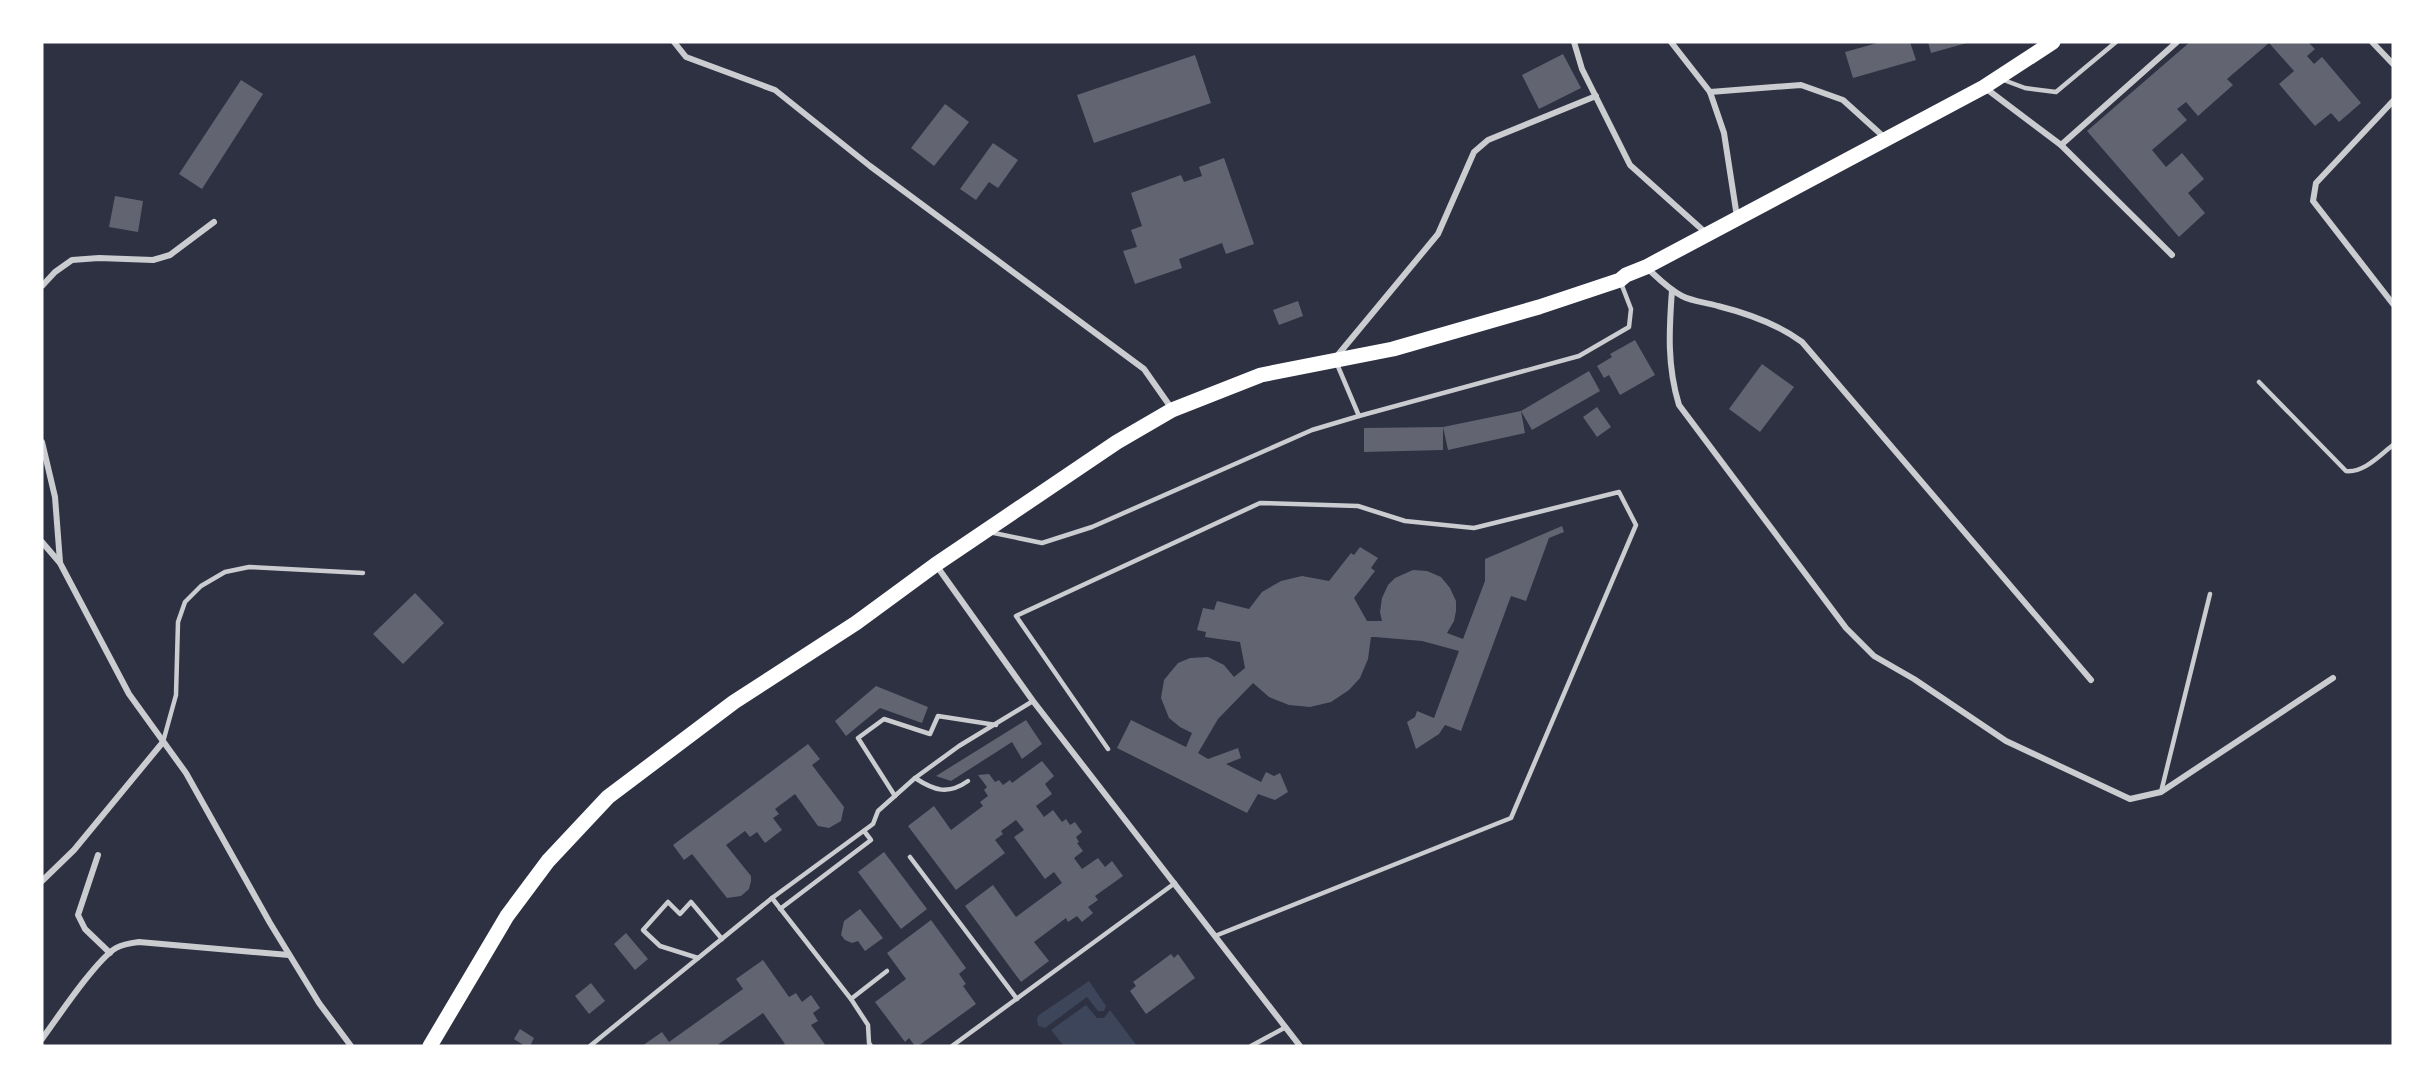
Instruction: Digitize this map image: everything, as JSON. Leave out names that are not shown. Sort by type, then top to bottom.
[{"type":"main road","points":[[430,1046],[507,916],[548,861],[608,797],[734,702],[856,623],[935,565],[1117,441],[1172,410],[1261,375],[1393,349],[1620,280],[1984,87],[2053,42]]},
{"type":"street","points":[[674,42],[686,57],[776,90],[889,181],[1144,369],[1172,410]]},
{"type":"street","points":[[1574,42],[1582,69],[1630,165],[1706,233]]},
{"type":"street","points":[[1671,42],[1710,92],[1724,133],[1737,218]]},
{"type":"street","points":[[2061,144],[2177,42]]},
{"type":"street","points":[[2372,42],[2393,64]]},
{"type":"street","points":[[1710,92],[1801,85],[1843,100],[1885,138]]},
{"type":"street","points":[[1984,87],[2061,144],[2172,255]]},
{"type":"street","points":[[1335,359],[1438,234],[1473,152],[1488,140],[1596,96]]},
{"type":"street","points":[[2393,101],[2316,183],[2313,201],[2393,304]]},
{"type":"street","points":[[42,286],[55,272],[72,260],[99,258],[153,260],[170,255],[214,222]]},
{"type":"street","points":[[1646,267],[1672,290],[1700,303],[1718,306],[1785,329],[1802,342],[2091,680]]},
{"type":"street","points":[[1672,290],[1669,341],[1672,380],[1679,405],[1846,628],[1874,656],[1914,679],[2006,741],[2130,799],[2161,792],[2333,678]]},
{"type":"street","points":[[42,441],[55,497],[60,562]]},
{"type":"street","points":[[42,542],[60,562],[129,693],[186,773],[289,955],[319,1003],[351,1046]]},
{"type":"street","points":[[935,565],[1033,700],[1300,1046]]},
{"type":"street","points":[[42,881],[74,850],[164,742]]},
{"type":"street","points":[[98,855],[78,915],[81,924],[110,953]]},
{"type":"street","points":[[42,1039],[110,953],[125,944],[139,942],[289,955]]},
{"type":"lane","points":[[1997,78],[2025,88],[2056,92],[2070,83],[2116,42]]},
{"type":"lane","points":[[987,531],[1042,543],[1092,527],[1312,430],[1579,356],[1629,327],[1631,309],[1620,280]]},
{"type":"lane","points":[[1335,359],[1359,416]]},
{"type":"lane","points":[[2259,382],[2346,471],[2354,472],[2393,445]]},
{"type":"lane","points":[[1108,749],[1016,616],[1260,503],[1358,506],[1405,521],[1474,528],[1619,492],[1636,525],[1511,818],[1215,936]]},
{"type":"lane","points":[[164,742],[176,695],[178,622],[185,603],[201,586],[225,572],[249,567],[363,573]]},
{"type":"lane","points":[[2161,792],[2210,594]]},
{"type":"lane","points":[[590,1046],[772,898],[873,824],[878,811],[915,778],[959,746],[1033,700]]},
{"type":"lane","points":[[895,796],[858,738],[884,719],[930,734],[938,716],[996,725]]},
{"type":"lane","points":[[915,778],[927,786],[945,790],[956,790],[968,781]]},
{"type":"lane","points":[[780,909],[871,840],[864,831]]},
{"type":"lane","points":[[910,857],[1017,999]]},
{"type":"lane","points":[[952,1046],[1175,883]]},
{"type":"lane","points":[[772,898],[851,999],[868,1025],[871,1046]]},
{"type":"lane","points":[[698,958],[660,946],[643,930],[668,902],[680,914],[691,902],[722,939]]},
{"type":"lane","points":[[851,999],[887,971]]},
{"type":"lane","points":[[1251,1046],[1286,1027]]},
{"type":"shaded area","points":[[1089,981],[1106,1006],[1104,1011],[1098,1011],[1087,997],[1045,1028],[1038,1026],[1039,1015]]},
{"type":"shaded area","points":[[1086,1005],[1097,1018],[1104,1018],[1110,1010],[1137,1046],[1064,1046],[1051,1030]]},
{"type":"building","points":[[1881,42],[1910,42],[1916,60],[1853,78],[1845,52]]},
{"type":"building","points":[[1928,42],[1967,42],[1967,43],[1931,53]]},
{"type":"building","points":[[2190,42],[2308,42],[2315,49],[2307,56],[2314,64],[2322,57],[2361,103],[2339,122],[2331,113],[2315,126],[2279,84],[2294,71],[2269,43],[2227,79],[2233,85],[2198,116],[2186,102],[2177,109],[2187,120],[2152,150],[2166,167],[2182,153],[2204,179],[2188,193],[2205,213],[2179,237],[2087,131]]},
{"type":"building","points":[[1563,54],[1581,88],[1539,109],[1522,75]]},
{"type":"building","points":[[1195,55],[1211,103],[1094,143],[1077,95]]},
{"type":"building","points":[[241,80],[263,94],[202,189],[179,174]]},
{"type":"building","points":[[945,104],[969,122],[934,166],[911,148]]},
{"type":"building","points":[[993,143],[1018,160],[998,188],[989,182],[976,200],[960,189]]},
{"type":"building","points":[[1224,158],[1254,244],[1226,254],[1222,243],[1179,259],[1182,268],[1135,284],[1123,251],[1137,247],[1131,230],[1142,226],[1131,193],[1181,175],[1184,182],[1202,176],[1199,167]]},
{"type":"building","points":[[115,196],[143,201],[138,232],[109,227]]},
{"type":"building","points":[[1298,301],[1303,316],[1279,325],[1273,310]]},
{"type":"building","points":[[1635,340],[1655,375],[1620,395],[1609,375],[1604,378],[1597,366],[1612,357],[1610,354]]},
{"type":"building","points":[[1762,364],[1794,387],[1760,432],[1729,409]]},
{"type":"building","points":[[1589,371],[1600,391],[1532,430],[1521,411]]},
{"type":"building","points":[[1597,407],[1611,427],[1597,437],[1583,417]]},
{"type":"building","points":[[1521,411],[1525,433],[1448,450],[1443,427]]},
{"type":"building","points":[[1443,427],[1443,450],[1364,452],[1364,428]]},
{"type":"building","points":[[1562,526],[1564,532],[1549,538],[1526,601],[1511,596],[1461,731],[1445,725],[1439,734],[1416,749],[1407,722],[1415,717],[1417,711],[1434,718],[1459,651],[1422,641],[1371,637],[1368,659],[1360,678],[1349,690],[1331,702],[1310,707],[1289,705],[1269,697],[1253,683],[1218,719],[1198,753],[1208,759],[1238,748],[1241,758],[1226,764],[1261,782],[1266,772],[1274,776],[1280,773],[1288,792],[1275,800],[1258,794],[1247,813],[1117,748],[1131,720],[1186,747],[1192,733],[1169,718],[1161,698],[1164,680],[1178,663],[1190,658],[1208,657],[1224,665],[1234,677],[1245,668],[1240,642],[1205,637],[1206,632],[1197,630],[1203,608],[1214,610],[1217,601],[1249,609],[1262,592],[1281,581],[1302,576],[1329,581],[1351,553],[1354,555],[1360,547],[1378,558],[1371,568],[1375,571],[1354,598],[1367,621],[1382,621],[1380,612],[1382,598],[1388,585],[1395,578],[1413,570],[1427,571],[1441,577],[1450,588],[1456,601],[1456,611],[1454,621],[1447,633],[1463,639],[1485,581],[1485,559]]},
{"type":"building","points":[[415,593],[444,623],[403,664],[373,634]]},
{"type":"building","points":[[876,686],[928,707],[922,723],[880,708],[846,736],[835,721]]},
{"type":"building","points":[[1026,720],[1042,744],[1022,759],[1012,742],[951,781],[936,776]]},
{"type":"building","points":[[808,744],[820,759],[812,765],[844,807],[841,821],[829,828],[818,826],[795,794],[775,809],[779,814],[773,818],[782,830],[765,843],[757,832],[750,837],[745,831],[726,845],[751,876],[749,889],[741,896],[727,898],[692,854],[684,860],[673,845]]},
{"type":"building","points":[[1042,761],[1054,776],[1045,784],[1052,794],[1036,806],[1044,817],[1053,810],[1062,822],[1066,819],[1070,825],[1075,822],[1082,832],[1076,837],[1083,851],[1074,858],[1082,869],[1098,858],[1105,867],[1112,861],[1123,876],[1095,896],[1098,900],[1088,907],[1093,913],[1082,922],[1077,916],[1068,922],[1066,918],[1034,942],[1049,961],[1021,982],[965,906],[993,885],[1016,917],[1062,883],[1054,872],[1045,879],[1014,837],[1024,830],[1016,820],[1001,831],[1003,834],[995,840],[1005,853],[956,890],[908,826],[934,806],[951,830],[983,806],[980,802],[988,796],[984,790],[987,787],[978,775],[989,774],[995,782],[999,780],[1003,785],[1010,780],[1012,783]]},
{"type":"building","points":[[884,852],[927,909],[901,929],[858,872]]},
{"type":"building","points":[[860,909],[883,938],[865,951],[858,941],[852,943],[841,935],[844,921]]},
{"type":"building","points":[[931,920],[966,968],[959,974],[966,984],[963,986],[976,1004],[915,1046],[909,1038],[905,1042],[875,1002],[906,979],[887,953]]},
{"type":"building","points":[[626,933],[648,959],[635,970],[614,944]]},
{"type":"building","points":[[1171,954],[1174,958],[1178,954],[1195,978],[1146,1014],[1130,991],[1136,986],[1133,982]]},
{"type":"building","points":[[763,960],[789,997],[796,993],[802,1002],[811,995],[820,1008],[813,1013],[818,1021],[811,1025],[826,1046],[781,1046],[785,1044],[763,1013],[716,1046],[642,1046],[662,1032],[669,1042],[743,989],[736,979]]},
{"type":"building","points":[[591,983],[605,1001],[589,1014],[575,996]]},
{"type":"building","points":[[520,1029],[534,1038],[530,1046],[525,1046],[514,1039]]}]
